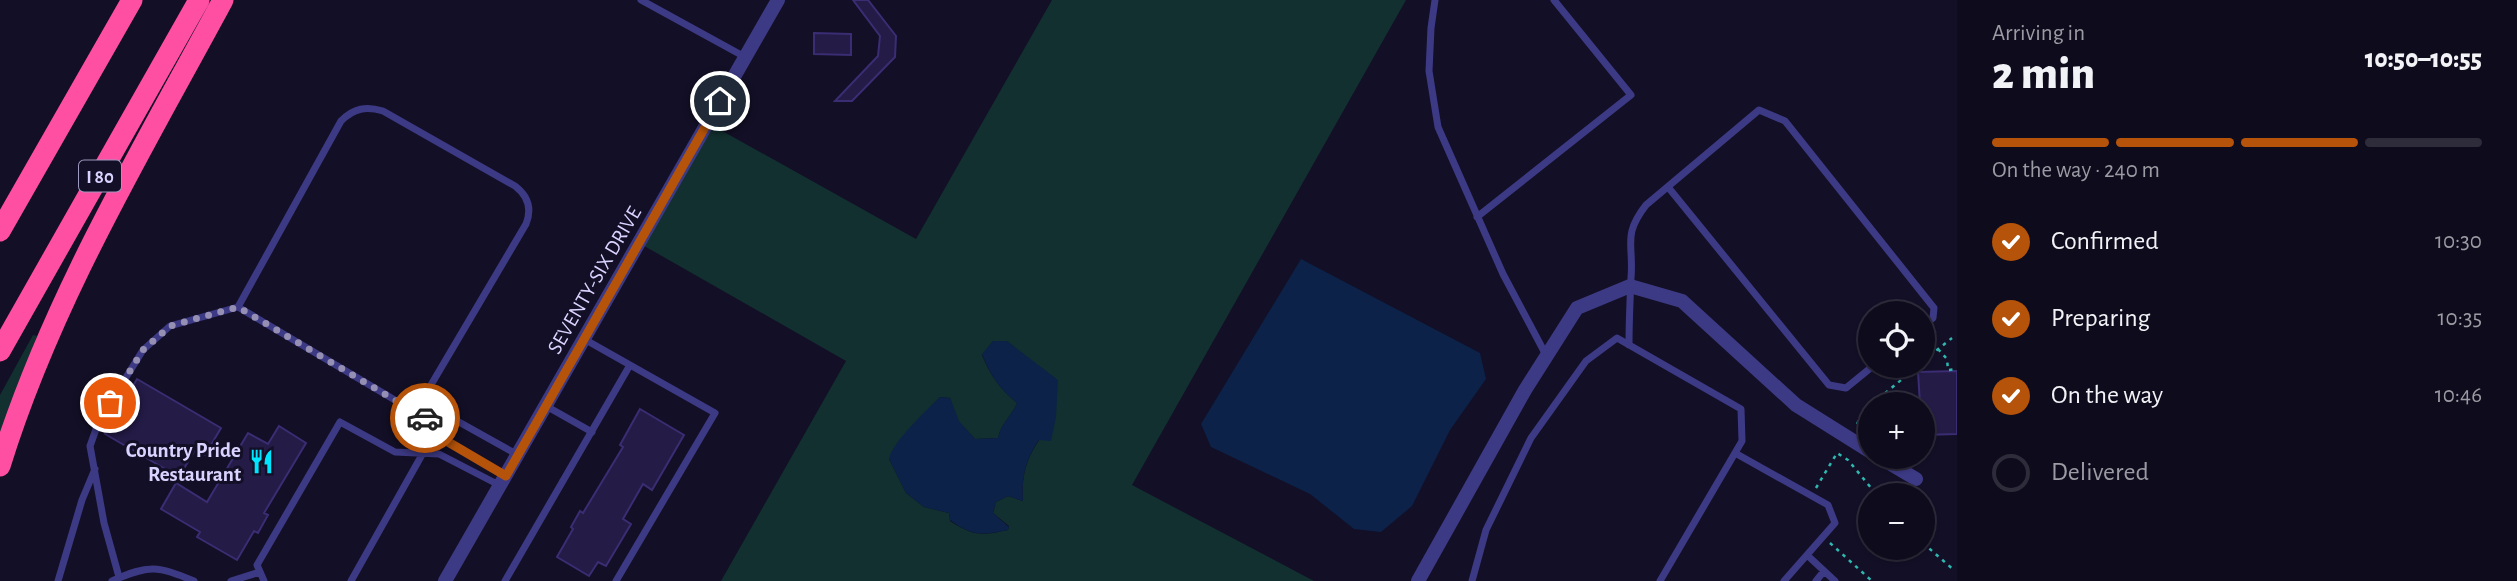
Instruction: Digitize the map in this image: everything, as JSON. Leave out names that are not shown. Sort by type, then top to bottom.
[{"type":"highway","points":[[0,231],[132,0]]},
{"type":"highway","name":"I 80","points":[[0,351],[199,0]]},
{"type":"highway","points":[[0,466],[48,334],[83,260],[223,0]]},
{"type":"street","name":"SEVENTY-SIX DRIVE","points":[[445,581],[778,0]]},
{"type":"street","points":[[1418,581],[1525,390],[1577,308],[1630,286],[1682,301],[1796,405],[1858,444]]},
{"type":"street","points":[[1899,469],[1916,479]]},
{"type":"lane","points":[[641,0],[746,57]]},
{"type":"lane","points":[[1435,0],[1429,71],[1438,127],[1503,274],[1547,356]]},
{"type":"lane","points":[[1477,217],[1631,95],[1554,0]]},
{"type":"lane","points":[[194,581],[154,567],[116,579],[90,446],[99,421],[143,350],[170,326],[238,307],[341,121],[352,111],[368,108],[383,111],[515,186],[522,191],[529,206],[530,215],[526,224],[415,412]]},
{"type":"lane","points":[[1629,345],[1631,232],[1636,218],[1646,205],[1759,110],[1785,121],[1928,301]]},
{"type":"lane","points":[[1668,187],[1829,385],[1846,388],[1858,378]]},
{"type":"lane","points":[[238,307],[436,425],[438,436],[503,481]]},
{"type":"lane","points":[[1472,581],[1486,530],[1531,438],[1586,360],[1617,338],[1741,409],[1742,440],[1660,581]]},
{"type":"lane","points":[[584,340],[715,412],[616,581]]},
{"type":"lane","points":[[505,581],[630,365]]},
{"type":"lane","points":[[546,407],[592,432]]},
{"type":"lane","points":[[436,425],[450,417],[518,454]]},
{"type":"lane","points":[[264,581],[257,565],[341,422],[395,452],[439,454],[503,481]]},
{"type":"lane","points":[[351,581],[424,453]]},
{"type":"lane","points":[[1735,453],[1828,505],[1835,523],[1784,581]]},
{"type":"lane","points":[[58,581],[82,500],[96,467]]},
{"type":"lane","points":[[1807,555],[1835,581]]},
{"type":"lane","points":[[1816,581],[1824,571]]},
{"type":"lane","points":[[232,581],[260,572]]},
{"type":"path","points":[[1935,351],[1952,338]]},
{"type":"path","points":[[1938,349],[1947,359],[1948,370],[1957,369]]},
{"type":"path","points":[[1887,392],[1904,378]]},
{"type":"path","points":[[1811,496],[1837,453],[1848,460],[1867,483]]},
{"type":"path","points":[[1830,543],[1872,581]]},
{"type":"path","points":[[1935,554],[1955,571]]},
{"type":"green space","points":[[1052,0],[1406,0],[1132,485],[1314,581],[721,581],[846,361],[639,243],[708,123],[916,239]],"holes":[[[993,341],[1007,341],[1025,356],[1040,439],[1026,468],[1023,501],[1008,496],[996,502],[993,513],[1009,526],[1008,530],[978,533],[965,530],[950,521],[949,513],[924,507],[906,493],[889,459],[940,397],[950,398],[958,421],[975,439],[998,438],[1017,403],[996,381],[982,355]]]},
{"type":"green space","points":[[33,335],[37,336],[0,439],[0,395]]},
{"type":"water","points":[[1301,259],[1480,353],[1486,379],[1450,430],[1412,506],[1381,532],[1354,529],[1310,494],[1211,447],[1201,424]]},
{"type":"water","points":[[993,341],[1007,341],[1058,380],[1056,417],[1051,441],[1039,440],[1028,461],[1023,484],[1023,501],[1008,496],[996,502],[993,513],[1009,527],[1008,530],[978,533],[950,520],[949,513],[924,507],[906,493],[889,459],[903,435],[940,397],[950,398],[959,421],[975,439],[998,438],[1017,403],[996,381],[982,354]]},
{"type":"building","points":[[853,0],[868,0],[896,36],[895,57],[852,101],[835,101],[878,56],[880,36]]},
{"type":"building","points":[[814,33],[851,34],[851,55],[814,54]]},
{"type":"building","points":[[1957,371],[1957,434],[1935,435],[1935,392],[1919,392],[1918,378],[1935,378],[1935,372]]},
{"type":"building","points":[[137,379],[221,428],[205,455],[195,450],[179,477],[105,434]]},
{"type":"building","points":[[640,409],[684,435],[652,490],[643,484],[623,519],[631,524],[606,566],[598,562],[589,576],[557,557],[580,511],[583,513],[623,447],[620,445]]},
{"type":"building","points":[[279,426],[306,443],[264,513],[268,515],[258,533],[254,531],[237,560],[197,537],[200,532],[161,509],[176,483],[207,502],[248,433],[268,444]]},
{"type":"way so far","points":[[110,403],[143,350],[170,326],[238,307],[425,418]]},
{"type":"place","name":"Country Pride Restaurant","points":[[261,462]]},
{"type":"route","points":[[425,418],[436,425],[438,436],[506,476],[720,101]]}]
